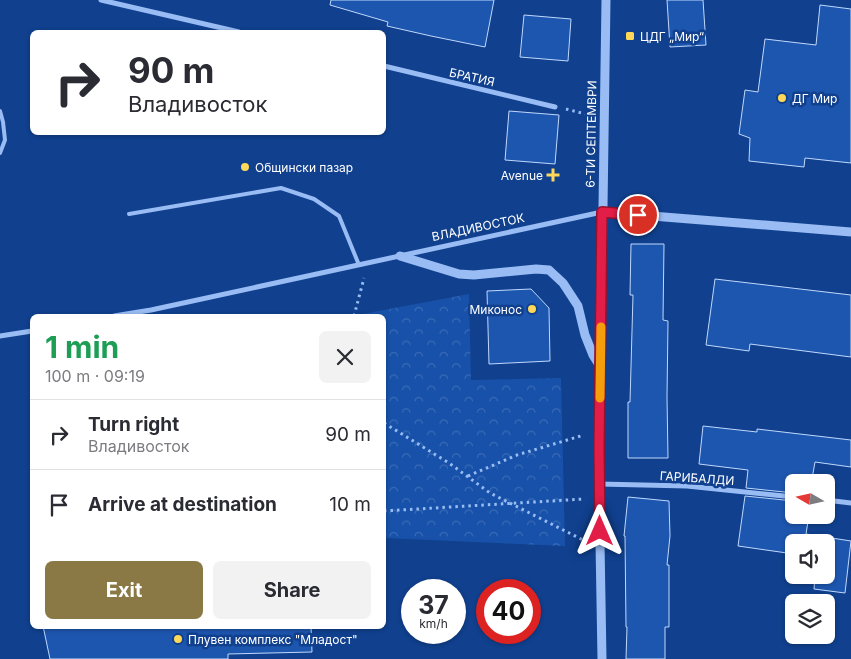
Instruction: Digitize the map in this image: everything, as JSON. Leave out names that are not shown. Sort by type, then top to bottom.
[{"type":"street","points":[[101,0],[230,30]]},
{"type":"street","name":"6-ТИ СЕПТЕМВРИ","points":[[602,659],[599,484],[606,0]]},
{"type":"street","name":"БРАТИЯ","points":[[386,66],[555,107]]},
{"type":"street","name":"ВЛАДИВОСТОК","points":[[126,314],[602,212],[851,232]]},
{"type":"street","points":[[400,256],[459,274],[474,275],[536,269],[548,270],[563,283],[578,306],[585,335],[600,367]]},
{"type":"street","points":[[0,336],[30,331]]},
{"type":"street","name":"ГАРИБАЛДИ","points":[[599,484],[687,486],[785,496]]},
{"type":"street","points":[[835,501],[851,503]]},
{"type":"lane","points":[[0,111],[5,140],[0,154]]},
{"type":"lane","points":[[129,214],[281,188],[314,199],[339,216],[359,265]]},
{"type":"path","points":[[555,107],[605,119]]},
{"type":"path","points":[[354,314],[367,263]]},
{"type":"path","points":[[386,423],[449,463],[490,493],[600,548]]},
{"type":"path","points":[[467,476],[517,455],[600,430]]},
{"type":"path","points":[[386,511],[600,498]]},
{"type":"green space","points":[[469,294],[471,380],[561,378],[565,546],[386,538],[386,314],[363,314]]},
{"type":"building","points":[[331,0],[494,0],[485,47],[387,26],[388,22],[330,5]]},
{"type":"building","points":[[667,0],[703,0],[706,45],[670,47]]},
{"type":"building","points":[[820,5],[851,9],[851,163],[805,158],[804,167],[749,161],[750,138],[739,134],[745,90],[758,92],[765,39],[816,45]]},
{"type":"building","points":[[524,15],[571,19],[568,61],[520,57]]},
{"type":"building","points":[[509,111],[559,115],[555,164],[505,160]]},
{"type":"building","points":[[631,244],[664,244],[663,320],[668,321],[668,458],[628,458],[628,402],[630,402],[633,295],[630,295]]},
{"type":"building","points":[[715,279],[851,295],[851,357],[750,344],[749,351],[706,345]]},
{"type":"building","points":[[531,289],[549,308],[550,361],[489,364],[487,291]]},
{"type":"building","points":[[703,426],[757,432],[757,429],[851,440],[851,467],[815,462],[813,474],[785,474],[785,492],[746,488],[748,470],[699,464]]},
{"type":"building","points":[[745,496],[785,500],[785,524],[808,524],[806,534],[785,534],[785,553],[738,546]]},
{"type":"building","points":[[628,497],[669,501],[670,536],[667,565],[669,565],[669,627],[665,627],[665,659],[626,659],[627,627],[624,536]]},
{"type":"building","points":[[835,539],[851,541],[845,593],[814,589],[814,584],[835,584]]},
{"type":"building","name":"Плувен комплекс \"Младост\"","points":[[44,629],[311,629],[312,652],[228,654],[228,659],[50,659]]},
{"type":"slow traffic","points":[[600,398],[601,327]]},
{"type":"place","name":"ЦДГ „Мир“","points":[[630,36]]},
{"type":"place","name":"ДГ Мир","points":[[782,98]]},
{"type":"place","name":"Общински пазар","points":[[245,167]]},
{"type":"place","name":"Avenue","points":[[553,175]]},
{"type":"place","name":"Миконос","points":[[532,309]]},
{"type":"place","name":"Плувен комплекс \"Младост\"","points":[[178,639]]},
{"type":"route","points":[[600,531],[599,448],[602,212],[638,215]]}]
